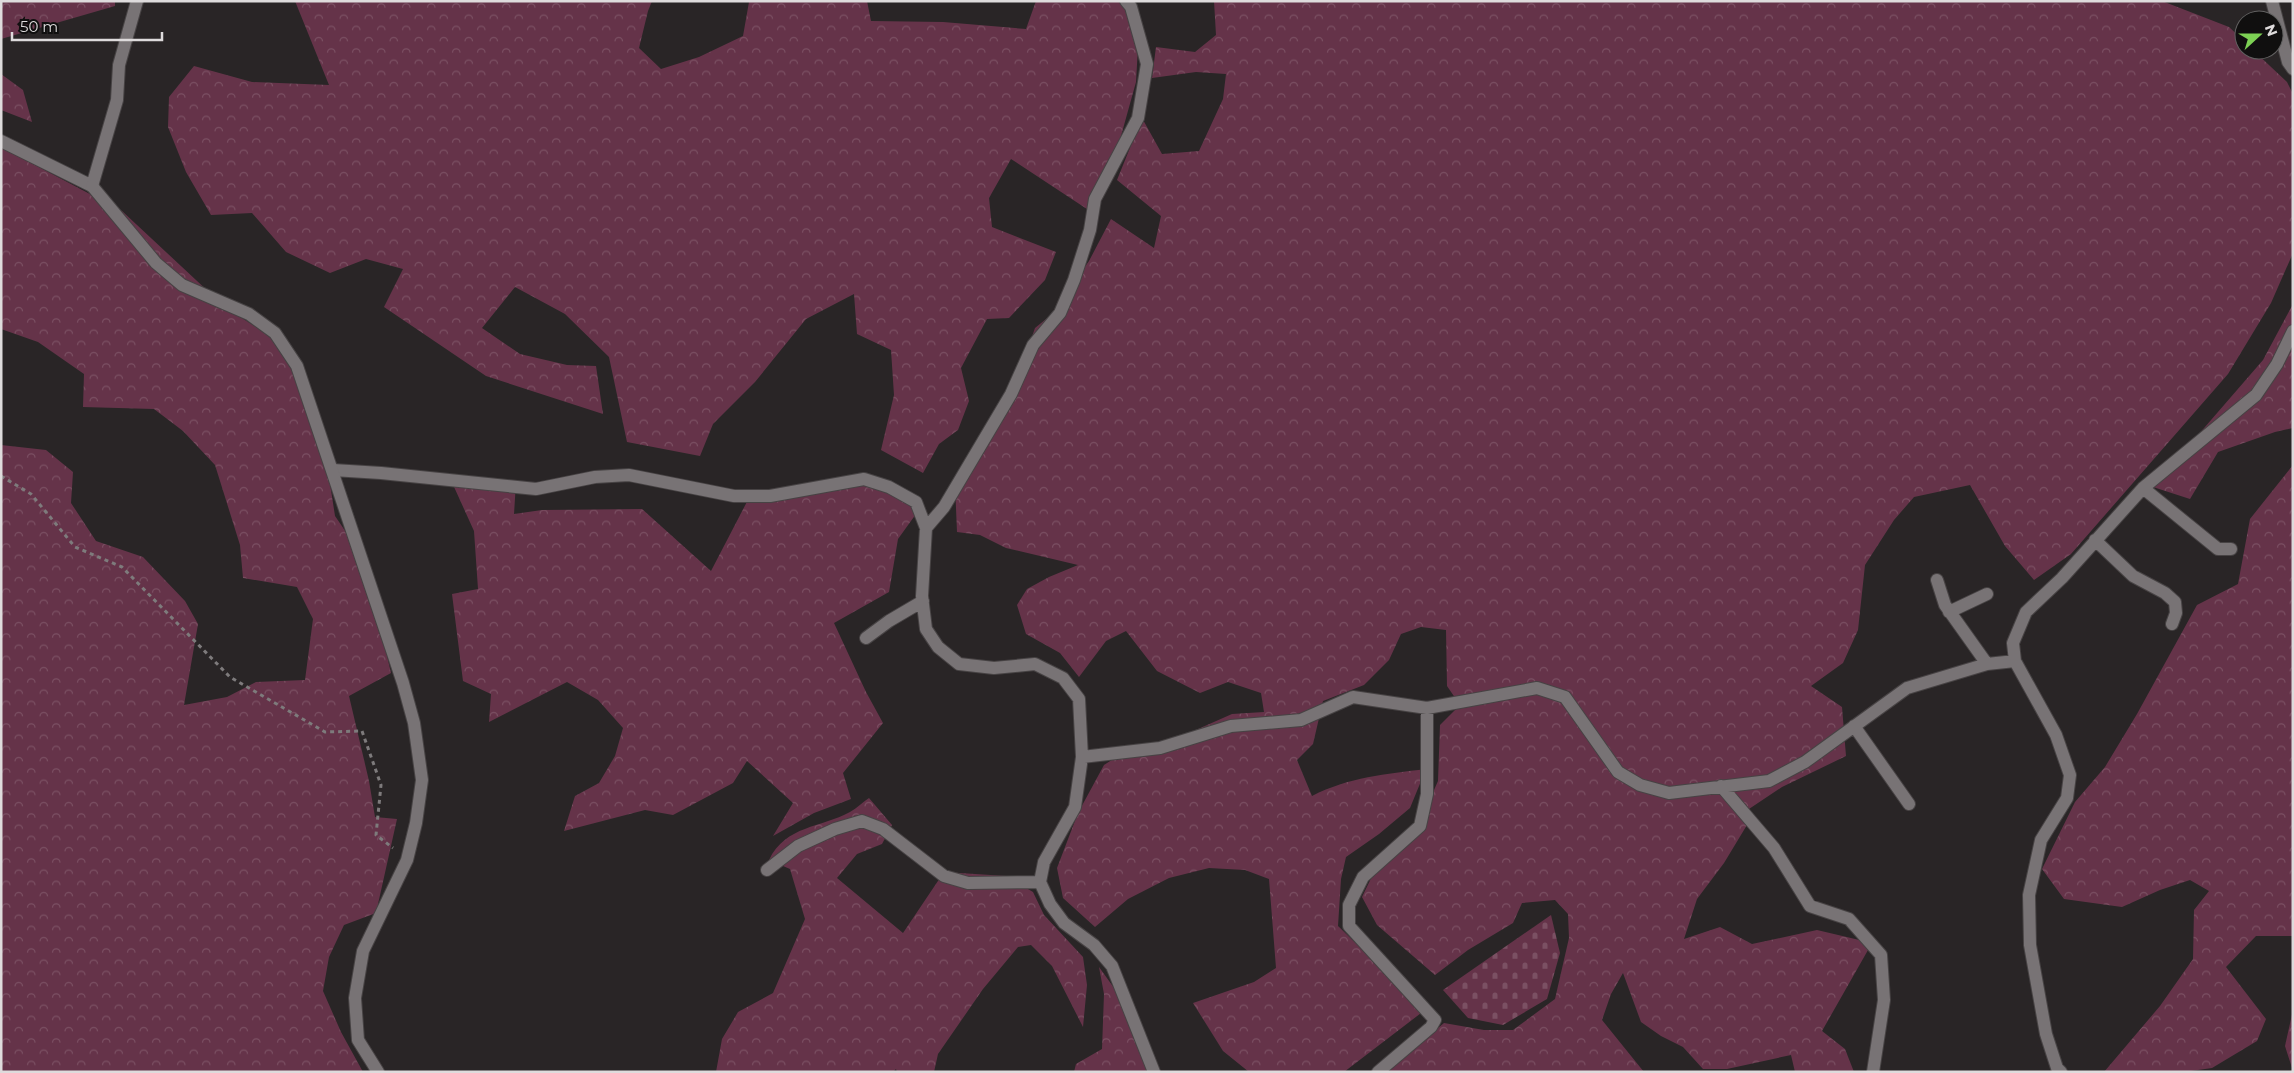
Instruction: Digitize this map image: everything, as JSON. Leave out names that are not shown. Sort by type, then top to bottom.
[{"type":"street","points":[[92,186],[117,100],[120,65],[137,1]]},
{"type":"street","points":[[926,528],[944,507],[1011,394],[1033,345],[1060,312],[1074,280],[1090,230],[1095,199],[1138,118],[1147,64],[1131,6],[1126,1]]},
{"type":"street","points":[[2272,1],[2288,62],[2293,69]]},
{"type":"street","points":[[1,140],[92,186],[156,262],[182,285],[249,314],[275,333],[297,366],[403,683],[414,723],[422,780],[416,822],[407,860],[363,951],[355,998],[358,1040],[378,1072]]},
{"type":"street","points":[[2061,1072],[2057,1068],[2046,1034],[2030,945],[2030,895],[2041,840],[2067,798],[2070,776],[2056,735],[2015,661],[2013,643],[2026,612],[2062,578],[2143,488],[2256,395],[2277,364],[2293,331]]},
{"type":"street","points":[[333,470],[536,489],[595,477],[629,475],[734,496],[770,496],[864,479],[889,487],[916,502],[926,528],[923,601],[926,629],[938,647],[959,664],[994,668],[1035,664],[1063,678],[1079,699],[1082,757],[1075,807],[1044,862],[1040,882],[1050,904],[1064,923],[1094,946],[1112,966],[1154,1072]]},
{"type":"street","points":[[2143,488],[2218,549],[2230,549]]},
{"type":"street","points":[[2095,540],[2133,576],[2165,593],[2175,602],[2176,613],[2172,624]]},
{"type":"street","points":[[1937,580],[1949,612],[1987,664]]},
{"type":"street","points":[[1949,612],[1987,594]]},
{"type":"street","points":[[866,638],[888,621],[923,601]]},
{"type":"street","points":[[1082,757],[1160,748],[1231,726],[1301,720],[1353,697],[1427,708],[1537,688],[1565,697],[1618,772],[1640,785],[1669,793],[1769,781],[1806,762],[1907,688],[1987,664],[2015,661]]},
{"type":"street","points":[[1378,1072],[1431,1027],[1436,1020],[1349,926],[1349,905],[1363,877],[1420,826],[1427,794],[1427,708]]},
{"type":"street","points":[[1854,726],[1909,804]]},
{"type":"street","points":[[1721,786],[1774,848],[1810,906],[1849,918],[1881,955],[1884,1000],[1873,1072]]},
{"type":"street","points":[[767,870],[798,846],[835,829],[862,821],[883,829],[944,876],[968,883],[1040,882]]},
{"type":"path","points":[[1,476],[31,494],[75,547],[122,567],[230,677],[325,732],[362,731],[382,785],[376,835],[407,860]]},
{"type":"green space","points":[[1,1],[115,1],[115,6],[1,39]]},
{"type":"green space","points":[[295,1],[652,1],[639,48],[661,69],[699,57],[743,36],[749,2],[752,1],[867,1],[871,21],[943,22],[1026,29],[1036,1],[1127,1],[1139,29],[1136,82],[1116,154],[1093,213],[1011,159],[989,198],[992,227],[1056,252],[1045,280],[1009,318],[987,319],[961,368],[969,401],[958,430],[939,444],[923,473],[881,450],[894,395],[891,350],[857,334],[854,294],[806,319],[755,382],[713,424],[700,456],[627,442],[609,357],[565,314],[515,287],[482,328],[520,354],[567,365],[596,366],[603,414],[486,376],[384,307],[403,269],[366,259],[330,273],[286,252],[252,213],[211,215],[186,172],[168,127],[169,97],[194,66],[252,82],[329,85]]},
{"type":"green space","points":[[1214,1],[2162,1],[2229,27],[2234,32],[2234,60],[2264,60],[2287,82],[2293,94],[2293,253],[2271,303],[2228,374],[2071,554],[2034,580],[2005,546],[1970,485],[1914,497],[1894,520],[1865,565],[1858,630],[1843,663],[1811,686],[1842,707],[1846,756],[1782,787],[1746,811],[1747,825],[1724,863],[1697,899],[1684,939],[1720,927],[1752,944],[1817,930],[1872,943],[1822,1031],[1845,1049],[1854,1072],[1795,1072],[1791,1055],[1727,1069],[1703,1069],[1683,1047],[1661,1036],[1641,1022],[1623,973],[1611,994],[1602,1020],[1644,1072],[1385,1072],[1444,1023],[1484,1030],[1513,1030],[1555,999],[1569,938],[1568,914],[1555,900],[1522,903],[1513,923],[1468,950],[1435,975],[1377,925],[1362,897],[1377,866],[1419,824],[1438,781],[1440,725],[1460,705],[1447,686],[1446,630],[1421,627],[1401,634],[1389,660],[1364,685],[1323,701],[1313,744],[1297,760],[1312,796],[1354,780],[1426,769],[1410,808],[1379,834],[1346,857],[1341,879],[1338,926],[1425,1010],[1344,1072],[1249,1072],[1223,1051],[1193,1003],[1254,982],[1276,968],[1269,879],[1245,870],[1209,868],[1169,878],[1128,899],[1095,927],[1063,898],[1057,868],[1078,813],[1104,765],[1121,754],[1180,737],[1232,714],[1264,712],[1261,693],[1228,682],[1200,693],[1157,671],[1126,631],[1106,641],[1079,677],[1060,653],[1026,634],[1017,605],[1027,589],[1078,565],[1006,548],[980,535],[957,532],[955,484],[1021,368],[1035,328],[1051,315],[1089,261],[1111,219],[1154,248],[1161,216],[1117,180],[1142,118],[1162,154],[1199,151],[1223,99],[1226,74],[1196,72],[1152,78],[1156,47],[1195,52],[1216,35]]},
{"type":"green space","points":[[1,74],[23,90],[32,122],[1,110]]},
{"type":"green space","points":[[1,147],[122,211],[226,308],[278,341],[304,375],[323,438],[335,516],[365,560],[391,673],[349,696],[369,781],[375,817],[397,819],[376,913],[344,925],[329,957],[323,991],[341,1032],[363,1072],[1,1072],[1,445],[46,450],[73,472],[71,503],[96,541],[143,557],[185,601],[198,624],[184,705],[227,697],[256,682],[305,680],[313,619],[297,587],[243,578],[240,545],[215,465],[183,431],[154,409],[83,407],[84,374],[38,342],[1,329]]},
{"type":"green space","points":[[2293,304],[2293,428],[2275,432],[2218,452],[2190,499],[2153,487],[2263,360]]},
{"type":"green space","points":[[2293,465],[2293,936],[2256,936],[2226,967],[2266,1019],[2257,1041],[2212,1068],[2184,1072],[2104,1072],[2160,1006],[2193,959],[2194,910],[2209,891],[2190,880],[2160,890],[2122,907],[2064,899],[2042,869],[2075,802],[2105,767],[2137,714],[2197,605],[2238,584],[2250,519]]},
{"type":"green space","points":[[871,475],[898,486],[916,514],[898,539],[889,592],[834,623],[866,692],[883,723],[843,773],[851,799],[814,813],[773,836],[793,803],[747,761],[733,783],[673,815],[645,810],[564,831],[575,796],[599,783],[615,756],[623,728],[598,700],[567,682],[489,722],[491,694],[463,681],[452,594],[478,589],[474,531],[450,478],[516,482],[514,514],[542,510],[642,509],[711,571],[751,494],[832,479]]},
{"type":"green space","points":[[869,798],[892,825],[882,844],[857,854],[837,878],[903,933],[944,872],[1006,876],[1033,892],[1044,915],[1083,957],[1087,985],[1083,1027],[1052,966],[1031,945],[1018,947],[983,989],[938,1054],[934,1072],[897,1072],[896,1069],[893,1072],[716,1072],[722,1039],[738,1012],[773,993],[805,919],[790,869],[769,860],[776,849],[794,834],[850,812]]},
{"type":"green space","points":[[1551,915],[1560,953],[1547,999],[1503,1025],[1468,1018],[1443,990]]},
{"type":"green space","points":[[1099,967],[1127,1006],[1148,1072],[1074,1072],[1076,1064],[1102,1049],[1104,994]]},
{"type":"green space","points":[[2293,1010],[2293,1071],[2285,1046]]}]
